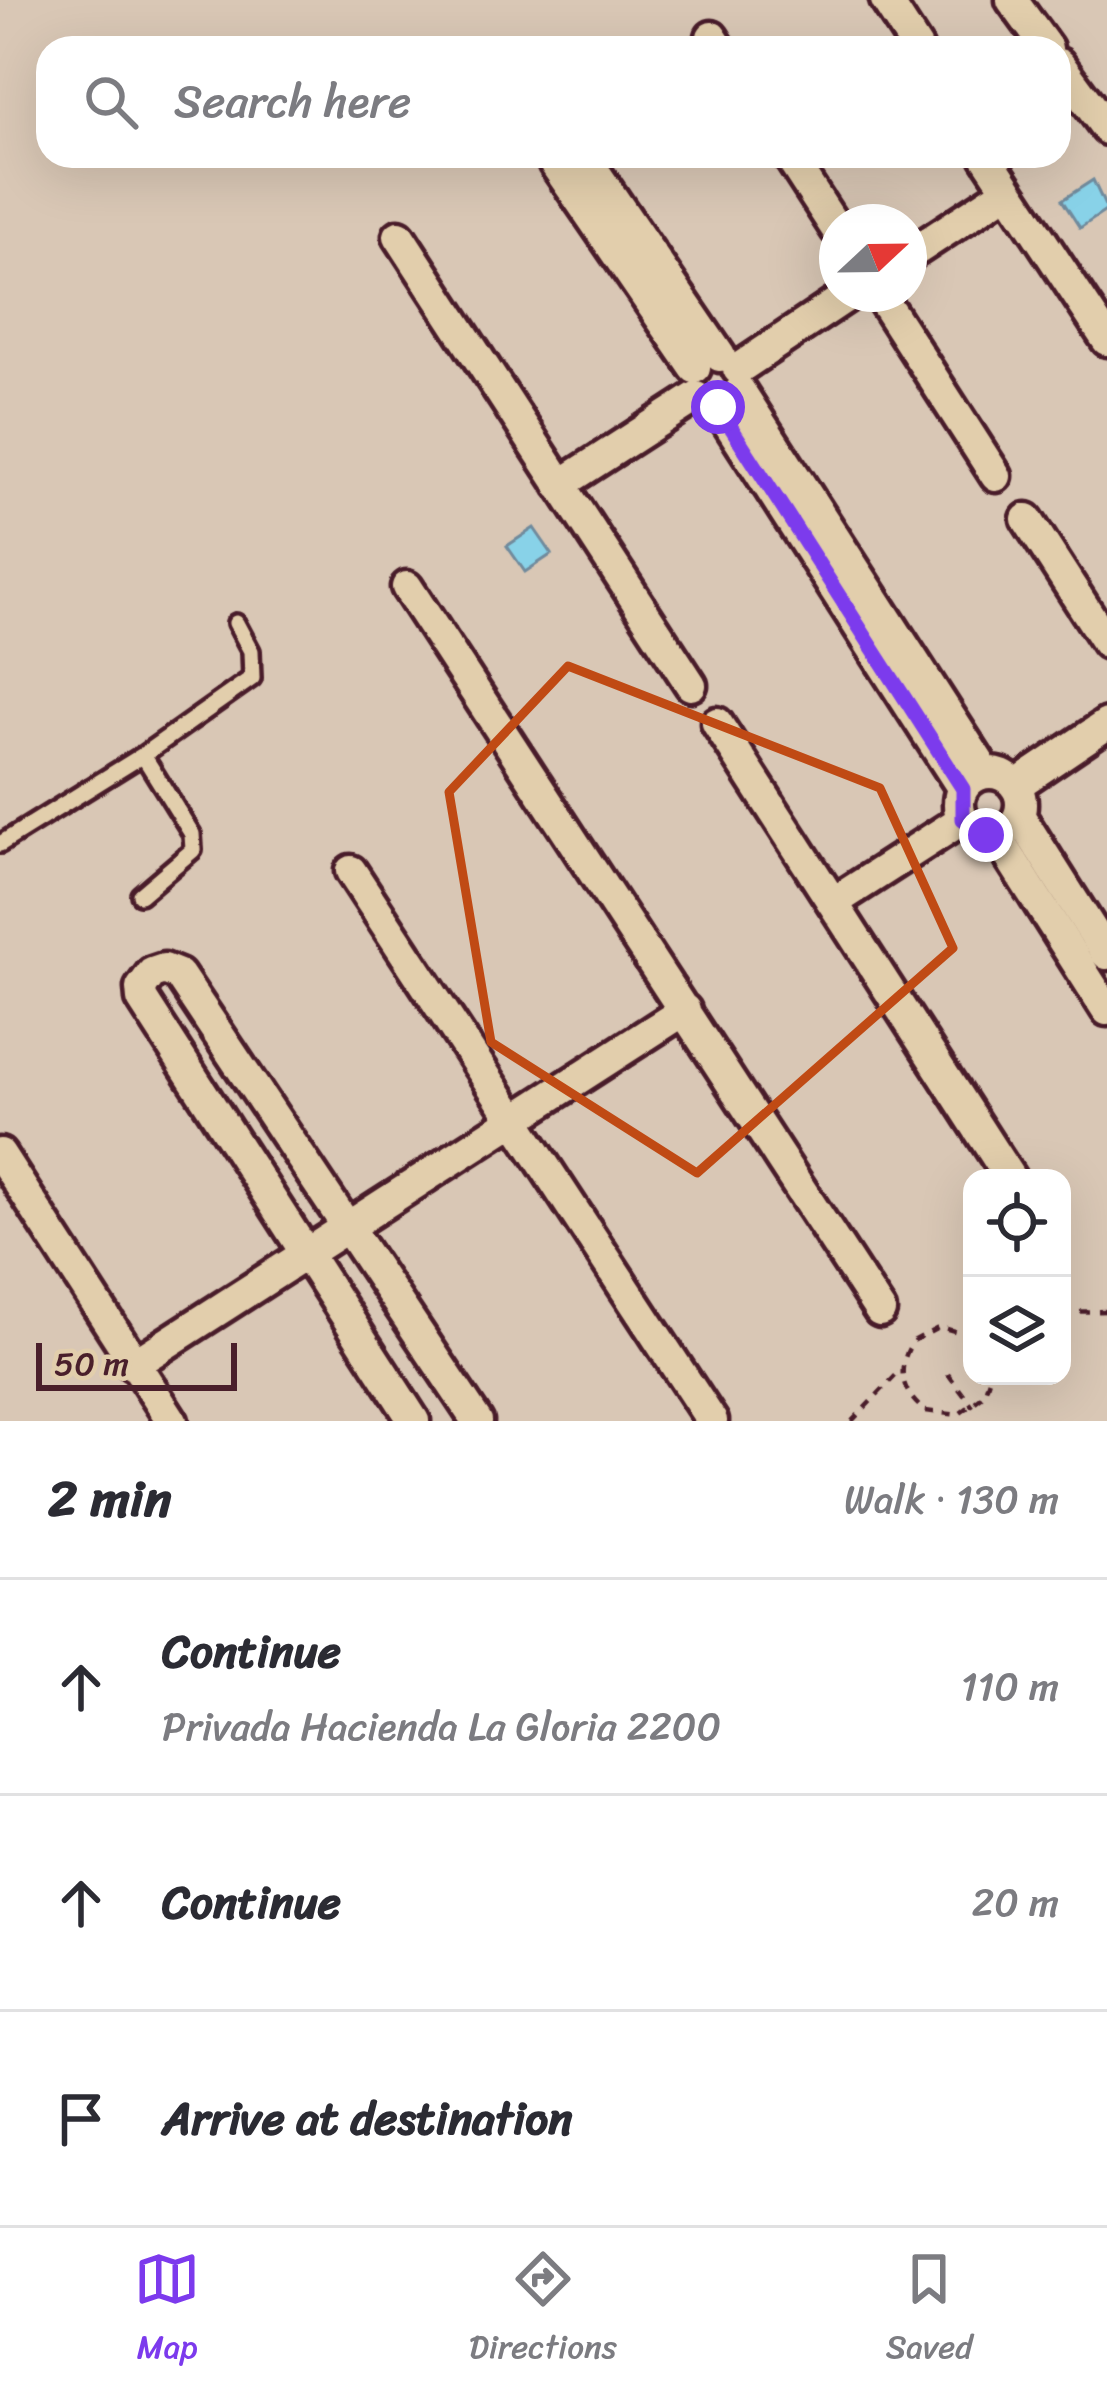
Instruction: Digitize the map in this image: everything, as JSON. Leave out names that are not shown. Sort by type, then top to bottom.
[{"type":"street","points":[[886,0],[909,36]]},
{"type":"street","points":[[1012,0],[1038,36]]},
{"type":"street","points":[[1071,80],[1107,129]]},
{"type":"street","points":[[558,168],[718,381]]},
{"type":"street","points":[[591,168],[718,381],[990,803],[1107,1010]]},
{"type":"street","points":[[797,168],[820,204]]},
{"type":"street","points":[[994,168],[1107,340]]},
{"type":"street","points":[[927,243],[1008,190]]},
{"type":"street","points":[[399,236],[691,685]]},
{"type":"street","points":[[560,484],[823,312]]},
{"type":"street","points":[[891,312],[996,476]]},
{"type":"street","points":[[1027,519],[1107,643]]},
{"type":"street","points":[[406,587],[880,1311]]},
{"type":"street","points":[[717,723],[1004,1169]]},
{"type":"street","points":[[834,902],[1107,724]]},
{"type":"street","points":[[990,803],[1107,954]]},
{"type":"street","points":[[351,871],[712,1421]]},
{"type":"street","points":[[415,1421],[142,999],[144,980],[152,974],[164,969],[178,975],[477,1421]]},
{"type":"street","points":[[134,1365],[685,1010]]},
{"type":"street","points":[[0,1154],[172,1421]]},
{"type":"lane","points":[[0,844],[253,679],[251,651],[236,623]]},
{"type":"lane","points":[[140,895],[193,850],[192,834],[143,754]]},
{"type":"path","points":[[1071,1312],[1107,1311]]},
{"type":"path","points":[[852,1421],[902,1370],[913,1341],[926,1332],[963,1331]]},
{"type":"path","points":[[902,1370],[904,1386],[925,1411],[958,1415],[973,1407],[985,1385]]},
{"type":"path","points":[[947,1373],[973,1407]]},
{"type":"highlighted area","points":[[568,666],[880,788],[953,948],[697,1173],[491,1042],[449,792]]},
{"type":"water","points":[[1093,180],[1107,210],[1080,228],[1062,200]]},
{"type":"water","points":[[534,528],[552,554],[525,572],[507,546]]},
{"type":"route","points":[[718,407],[963,789],[959,799],[963,819],[986,835]]}]
